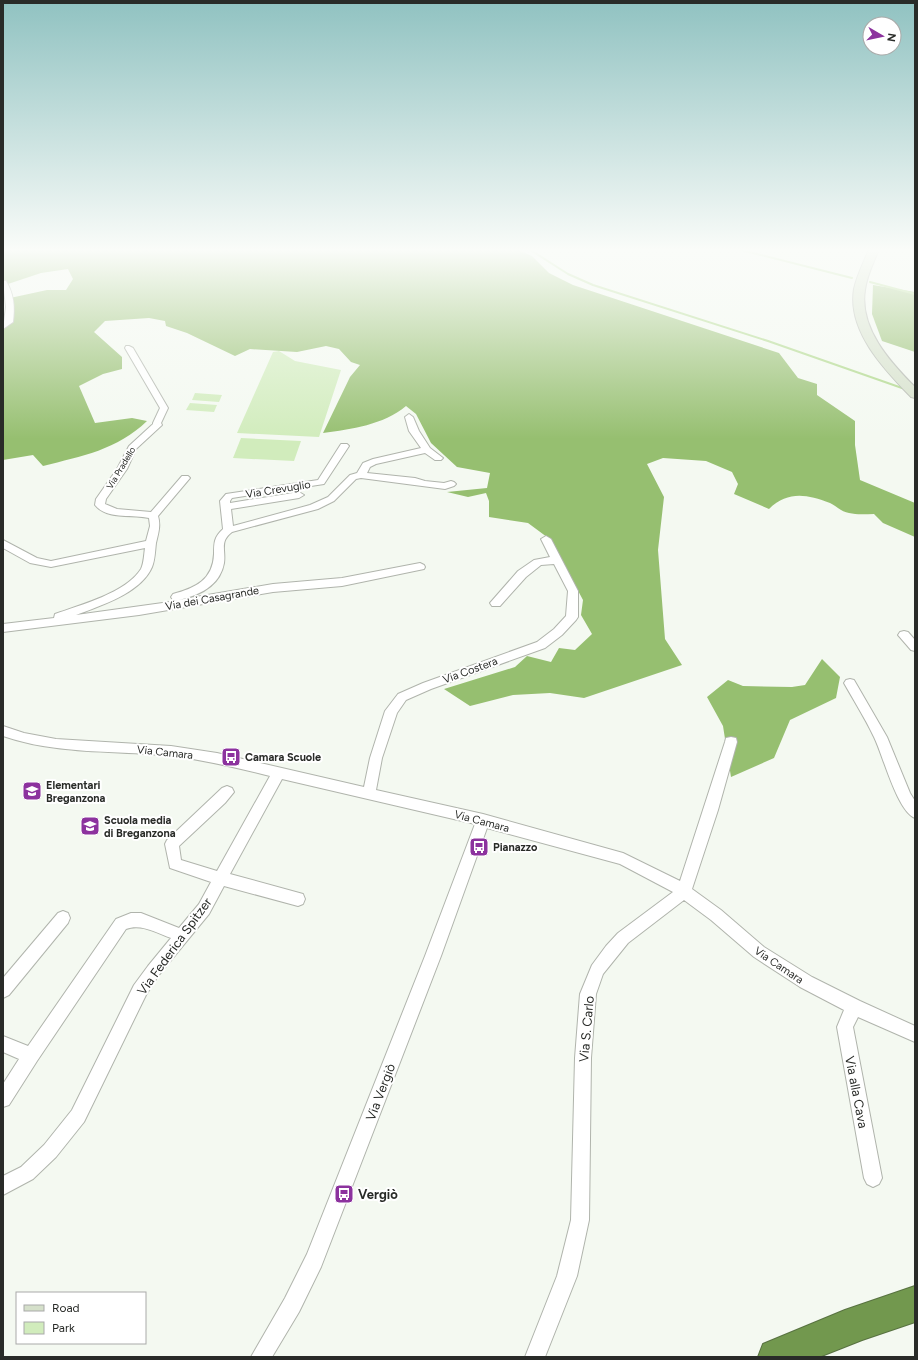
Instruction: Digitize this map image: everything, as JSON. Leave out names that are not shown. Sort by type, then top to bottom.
[{"type":"highway","points":[[776,1357],[841,1329],[887,1312],[915,1304]]},
{"type":"main road","points":[[861,312],[866,329],[878,352],[915,394]]},
{"type":"street","points":[[3,327],[9,322],[10,312]]},
{"type":"street","name":"Via Pradello","points":[[129,348],[164,408],[157,423],[158,425],[132,448],[122,469],[101,499],[100,505],[107,510],[143,513],[154,516]]},
{"type":"street","points":[[409,417],[414,431],[427,450],[438,458]]},
{"type":"street","name":"Via Crevuglio","points":[[299,495],[226,507],[224,501],[229,496],[321,482],[344,446]]},
{"type":"street","name":"Via Crevuglio","points":[[228,530],[314,507],[330,499],[353,477],[361,475],[366,465],[373,462],[427,450]]},
{"type":"street","points":[[361,475],[415,481],[424,484],[445,486],[451,484]]},
{"type":"street","points":[[51,623],[55,619],[131,585],[144,571],[147,566],[156,525],[154,516],[185,478]]},
{"type":"street","points":[[139,611],[161,600],[183,596],[201,589],[210,581],[217,570],[220,555],[218,544],[223,534],[228,530],[226,507]]},
{"type":"street","name":"Via Costera","points":[[369,793],[376,758],[391,711],[402,697],[427,686],[541,645],[558,632],[572,617],[573,591],[546,539]]},
{"type":"street","points":[[3,543],[34,561],[49,564],[151,543]]},
{"type":"street","points":[[496,603],[522,574],[538,562],[558,560]]},
{"type":"street","name":"Via dei Casagrande","points":[[3,628],[139,611],[273,588],[342,582],[420,567]]},
{"type":"street","points":[[904,635],[915,647]]},
{"type":"street","points":[[850,683],[881,737],[904,796],[915,812]]},
{"type":"street","name":"Via Camara","points":[[3,731],[23,738],[56,744],[171,750],[217,758],[483,820],[623,859],[673,884],[716,915],[759,952],[806,982],[854,1007],[915,1034]]},
{"type":"street","points":[[684,892],[711,810],[731,742]]},
{"type":"street","name":"Via Federica Spitzer","points":[[3,1186],[27,1173],[50,1152],[78,1116],[140,990],[153,971],[204,909],[280,772]]},
{"type":"street","points":[[227,792],[217,804],[180,834],[172,844],[175,864],[298,899]]},
{"type":"street","name":"Via Vergiò","points":[[261,1357],[292,1305],[314,1260],[433,956],[483,820]]},
{"type":"street","name":"Via S. Carlo","points":[[535,1357],[567,1276],[580,1220],[583,1058],[588,994],[597,970],[623,938],[684,892]]},
{"type":"street","points":[[3,990],[63,918]]},
{"type":"street","points":[[3,1099],[120,924],[131,920],[141,920],[183,936]]},
{"type":"street","name":"Via alla Cava","points":[[854,1007],[845,1028],[873,1178]]},
{"type":"street","points":[[3,1044],[31,1055]]},
{"type":"green space","points":[[8,312],[656,312],[779,353],[798,378],[817,384],[817,395],[855,421],[855,445],[860,480],[915,503],[915,537],[883,523],[874,514],[852,514],[841,510],[830,503],[805,496],[783,499],[769,509],[734,494],[738,484],[732,472],[706,461],[663,458],[647,464],[664,497],[658,550],[665,639],[682,665],[584,698],[550,693],[513,695],[470,706],[444,689],[515,667],[527,656],[551,662],[559,648],[575,650],[592,634],[581,615],[583,600],[551,540],[528,523],[489,517],[489,501],[486,493],[468,497],[447,492],[487,488],[490,473],[457,467],[431,443],[416,414],[406,406],[387,418],[377,422],[356,428],[323,433],[350,377],[360,365],[351,362],[339,349],[326,346],[297,352],[250,349],[235,356],[187,333],[166,326],[165,321],[149,318],[105,321],[94,332],[122,357],[122,369],[103,374],[79,386],[95,423],[132,418],[147,421],[124,439],[98,451],[43,466],[33,455],[3,460],[3,327],[7,324]]},
{"type":"green space","points":[[872,312],[915,312],[915,352],[882,341]]},
{"type":"green space","points":[[279,351],[295,361],[341,370],[319,437],[237,433],[273,352]]},
{"type":"green space","points":[[195,393],[222,395],[219,402],[192,400]]},
{"type":"green space","points":[[190,403],[217,405],[214,412],[186,410]]},
{"type":"green space","points":[[241,438],[301,441],[294,461],[233,458]]},
{"type":"green space","points":[[822,659],[840,677],[836,698],[790,720],[774,758],[731,777],[723,726],[707,697],[728,680],[743,686],[792,687],[805,685]]},
{"type":"waterway","points":[[679,312],[768,341],[902,388]]},
{"type":"place","name":"Camara Scuole","points":[[231,757]]},
{"type":"place","name":"Elementari Breganzona","points":[[32,791]]},
{"type":"place","name":"Scuola media di Breganzona","points":[[90,826]]},
{"type":"place","name":"Pianazzo","points":[[479,847]]},
{"type":"place","name":"Vergiò","points":[[344,1194]]}]
